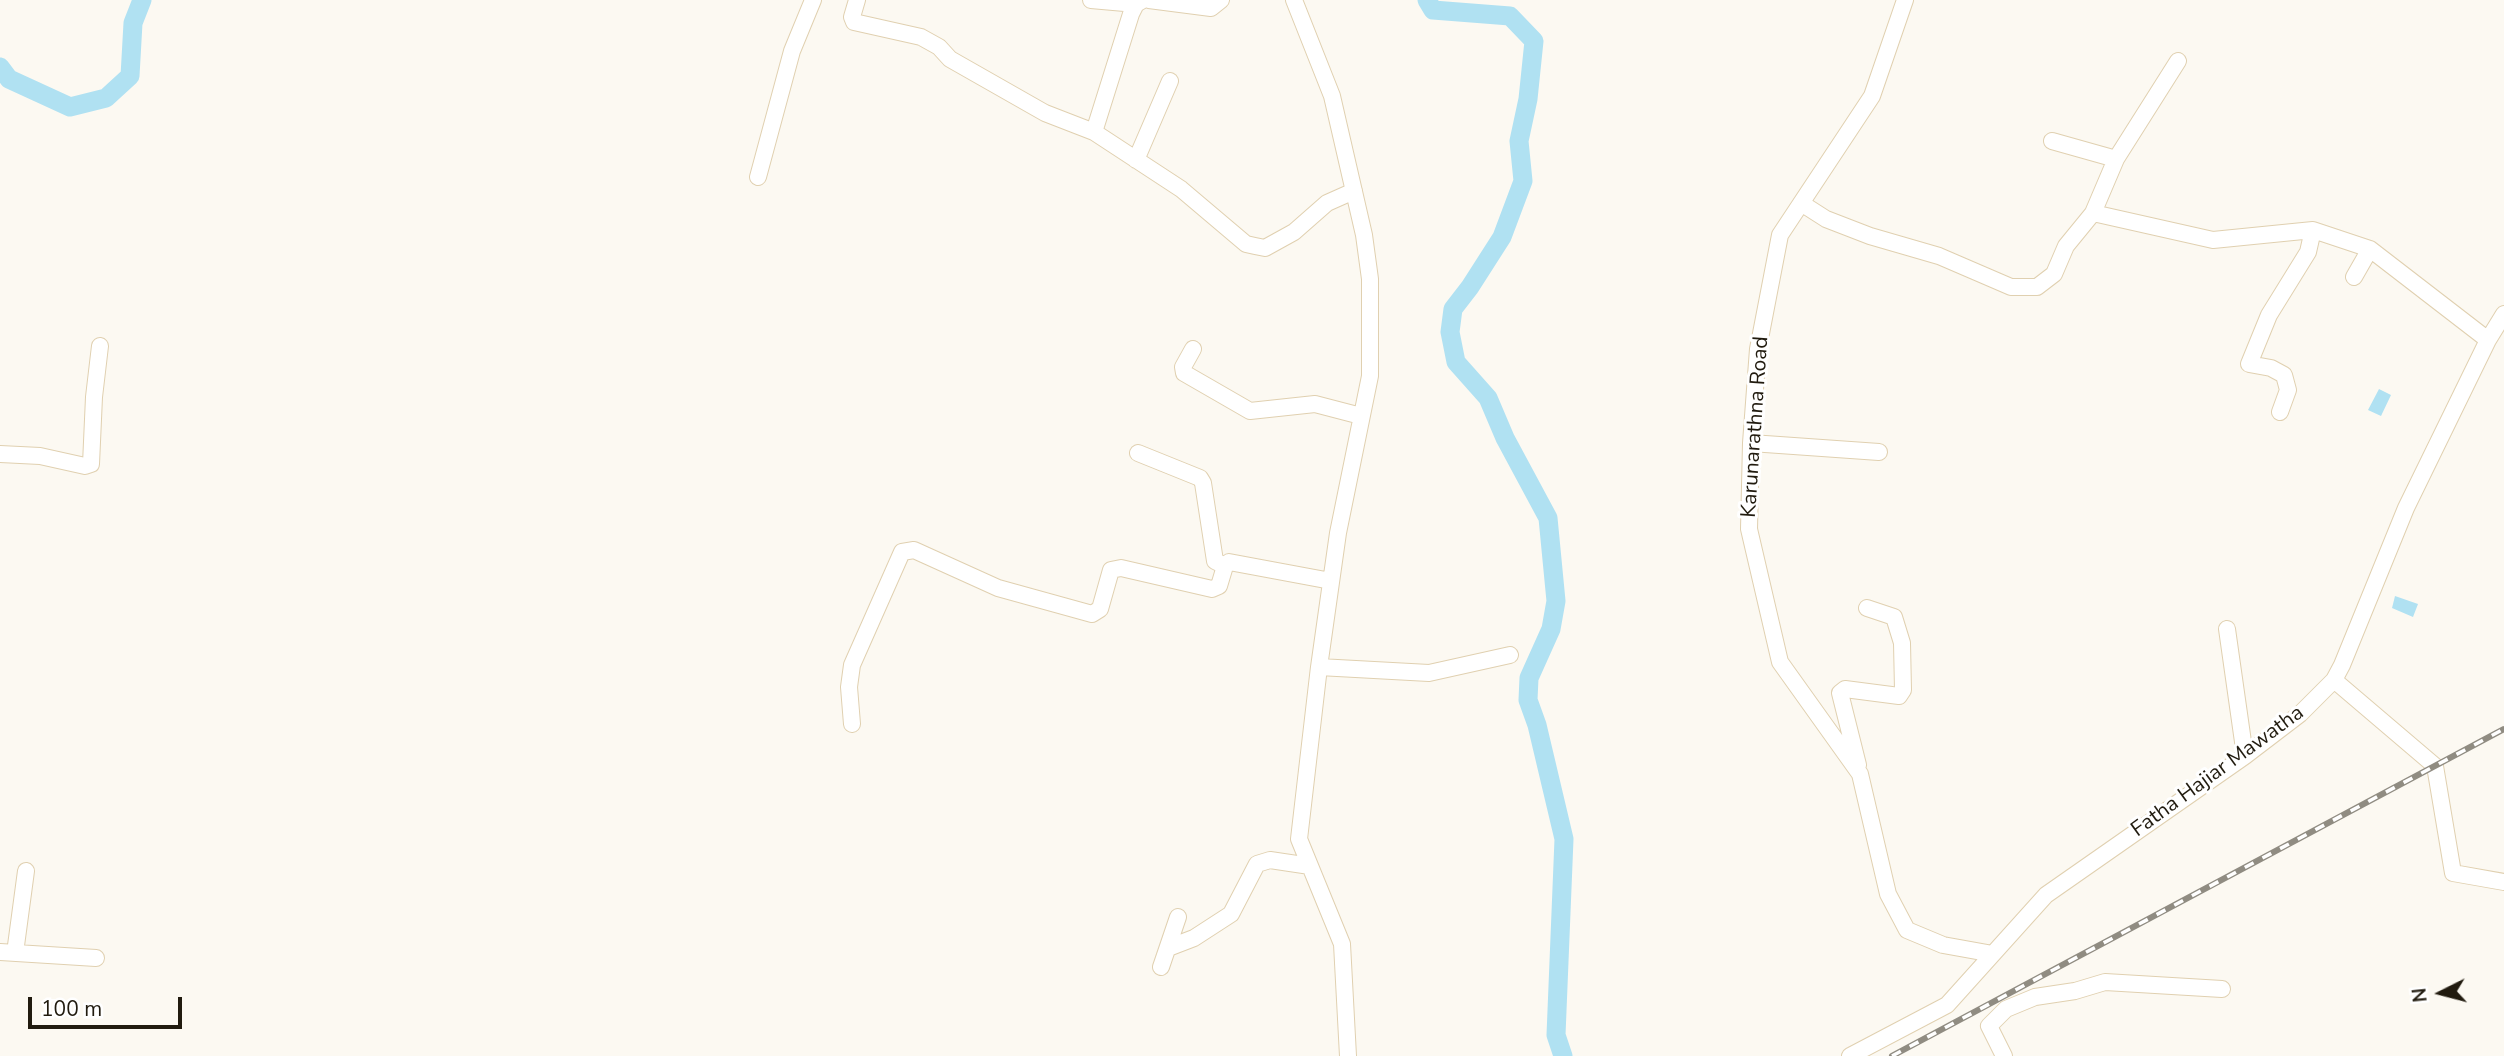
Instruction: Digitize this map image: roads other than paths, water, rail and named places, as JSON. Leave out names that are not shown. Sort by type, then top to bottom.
[{"type":"street","points":[[758,177],[792,51],[813,0]]},
{"type":"street","points":[[858,0],[852,17],[854,22],[921,37],[939,47],[950,59],[1045,113],[1094,132],[1181,189],[1246,244],[1265,248],[1294,232],[1327,203],[1354,191]]},
{"type":"street","points":[[1091,0],[1143,1],[1211,8],[1221,0]]},
{"type":"street","points":[[1294,0],[1332,96],[1364,235],[1370,279],[1370,376],[1338,533],[1299,839],[1342,944],[1348,1056]]},
{"type":"street","name":"Karunarathna Road","points":[[1905,0],[1872,96],[1780,235],[1758,349],[1751,443],[1749,529],[1780,662],[1860,774],[1888,894],[1907,930],[1943,945],[1993,954]]},
{"type":"street","points":[[1094,132],[1143,1]]},
{"type":"street","points":[[1801,202],[1826,219],[1870,236],[1939,256],[2011,287],[2037,286],[2054,274],[2066,246],[2093,213],[2116,159],[2178,61]]},
{"type":"street","points":[[1136,160],[1170,80]]},
{"type":"street","points":[[2052,141],[2116,159]]},
{"type":"street","points":[[2093,213],[2213,240],[2313,230],[2370,249],[2488,340]]},
{"type":"street","points":[[2280,412],[2288,390],[2284,375],[2271,368],[2249,364],[2269,315],[2308,252],[2313,230]]},
{"type":"street","points":[[2354,277],[2370,249]]},
{"type":"street","name":"Fatha Hajiar Mawatha","points":[[1850,1056],[1947,1005],[2046,895],[2245,756],[2300,714],[2334,680],[2406,508],[2488,340],[2504,314]]},
{"type":"street","points":[[0,454],[40,456],[85,466],[91,464],[94,397],[100,346]]},
{"type":"street","points":[[1194,349],[1184,366],[1184,373],[1250,411],[1315,404],[1362,416]]},
{"type":"street","points":[[1751,443],[1879,452]]},
{"type":"street","points":[[1138,453],[1200,478],[1215,561],[1225,566]]},
{"type":"street","points":[[852,724],[849,687],[852,666],[901,552],[914,550],[998,588],[1092,614],[1100,609],[1111,570],[1121,568],[1212,589],[1219,586],[1225,566],[1229,562],[1331,581]]},
{"type":"street","points":[[1860,774],[1840,693],[1845,689],[1899,696],[1903,690],[1902,643],[1894,617],[1867,608]]},
{"type":"street","points":[[2227,629],[2245,756]]},
{"type":"street","points":[[1319,667],[1429,673],[1510,655]]},
{"type":"street","points":[[2334,680],[2435,766],[2453,873],[2504,882]]},
{"type":"street","points":[[1168,947],[1194,938],[1231,914],[1256,864],[1270,860],[1310,866]]},
{"type":"street","points":[[26,871],[7,953],[96,958]]},
{"type":"street","points":[[1161,967],[1178,917]]},
{"type":"street","points":[[2004,1056],[1989,1026],[2006,1009],[2035,997],[2074,991],[2105,982],[2222,989]]},
{"type":"water","points":[[2379,389],[2391,395],[2381,416],[2368,410]]},
{"type":"water","points":[[2395,596],[2418,604],[2413,617],[2392,608]]},
{"type":"waterway","points":[[0,67],[9,79],[70,107],[106,98],[130,76],[133,23],[142,0]]},
{"type":"waterway","points":[[1427,0],[1433,10],[1510,16],[1534,41],[1528,99],[1519,141],[1523,181],[1502,237],[1453,309],[1450,332],[1456,362],[1488,398],[1505,438],[1548,518],[1556,601],[1551,629],[1529,678],[1528,700],[1537,725],[1564,839],[1556,1035],[1563,1056]]},
{"type":"railway","points":[[1892,1056],[2504,729]]}]
